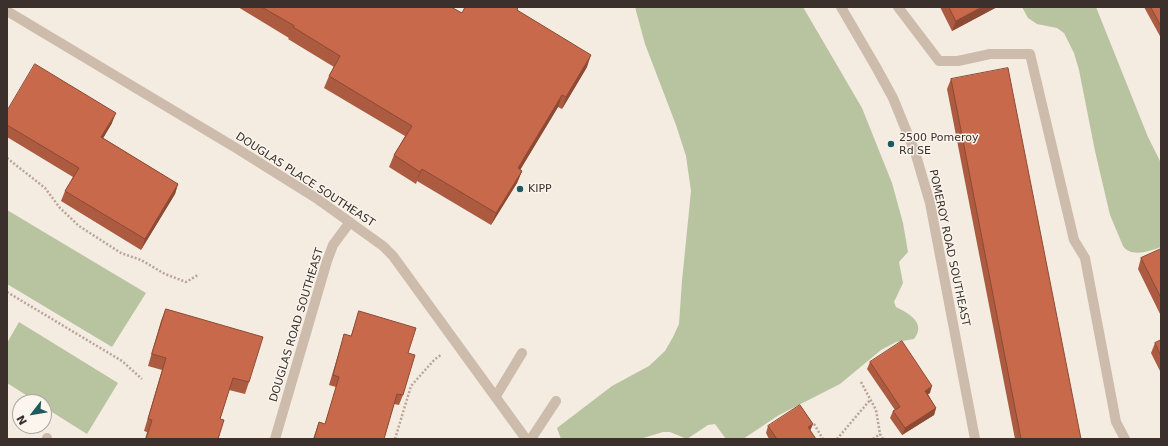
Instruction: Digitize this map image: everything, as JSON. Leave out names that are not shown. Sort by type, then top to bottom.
[{"type":"street","points":[[898,7],[939,61],[958,61],[990,54],[1030,54],[1074,240],[1085,258],[1116,422],[1125,439]]},
{"type":"street","name":"POMEROY ROAD SOUTHEAST","points":[[843,8],[893,98],[910,136],[919,165],[930,203],[975,439]]},
{"type":"street","name":"DOUGLAS PLACE SOUTHEAST","points":[[7,11],[236,148],[316,198],[383,246],[393,256],[526,439]]},
{"type":"street","name":"DOUGLAS ROAD SOUTHEAST","points":[[275,439],[327,261],[336,241],[350,222]]},
{"type":"street","points":[[496,396],[522,353]]},
{"type":"street","points":[[530,439],[556,401]]},
{"type":"path","points":[[7,158],[45,188],[60,208],[78,226],[121,253],[141,260],[165,274],[186,282],[198,275]]},
{"type":"path","points":[[7,292],[122,361],[142,379]]},
{"type":"path","points":[[395,439],[411,386],[434,360],[456,342]]},
{"type":"path","points":[[861,382],[876,410],[880,434],[883,439]]},
{"type":"path","points":[[837,439],[870,400]]},
{"type":"path","points":[[814,424],[823,439]]},
{"type":"path","points":[[873,439],[880,434]]},
{"type":"green space","points":[[635,7],[803,7],[862,108],[892,183],[903,223],[908,252],[899,262],[903,283],[894,302],[896,307],[906,312],[917,323],[918,328],[914,339],[896,342],[881,350],[840,384],[779,415],[743,439],[726,439],[715,424],[708,425],[687,439],[670,432],[663,432],[640,439],[561,439],[557,428],[612,386],[649,366],[665,351],[679,324],[691,191],[686,156],[676,125],[645,44]]},
{"type":"green space","points":[[1022,7],[1096,7],[1148,137],[1161,163],[1161,247],[1146,252],[1136,253],[1126,250],[1123,246],[1110,215],[1074,53],[1064,33],[1057,28],[1037,24],[1028,18]]},
{"type":"green space","points":[[7,210],[146,293],[112,347],[7,284]]},
{"type":"green space","points":[[19,322],[118,383],[87,434],[52,412],[52,394],[24,394],[7,383],[7,343]]},
{"type":"building","points":[[262,7],[451,7],[462,13],[465,7],[518,7],[517,10],[591,55],[566,97],[562,95],[518,168],[522,171],[496,213],[422,169],[420,172],[394,155],[412,126],[329,76],[340,56]]},
{"type":"building","points":[[949,7],[982,7],[956,21]]},
{"type":"building","points":[[1151,7],[1161,7],[1161,26]]},
{"type":"building","points":[[35,64],[116,113],[101,137],[178,184],[145,239],[65,191],[79,168],[7,125],[7,111]]},
{"type":"building","points":[[1008,68],[1081,439],[1021,439],[951,79]]},
{"type":"building","points":[[1161,249],[1161,298],[1141,258]]},
{"type":"building","points":[[166,309],[263,337],[249,382],[233,378],[220,419],[224,420],[218,439],[146,439],[152,420],[148,419],[166,358],[152,354]]},
{"type":"building","points":[[359,311],[416,328],[408,353],[415,355],[403,395],[397,394],[384,439],[314,439],[319,422],[325,424],[339,377],[333,375],[344,334],[351,336]]},
{"type":"building","points":[[1161,340],[1161,356],[1155,343]]},
{"type":"building","points":[[902,341],[932,386],[925,391],[936,408],[905,428],[893,411],[900,407],[870,362]]},
{"type":"building","points":[[800,405],[813,424],[808,427],[816,439],[777,439],[768,426]]},
{"type":"place","name":"2500 Pomeroy Rd SE","points":[[891,144]]},
{"type":"place","name":"KIPP","points":[[520,189]]}]
